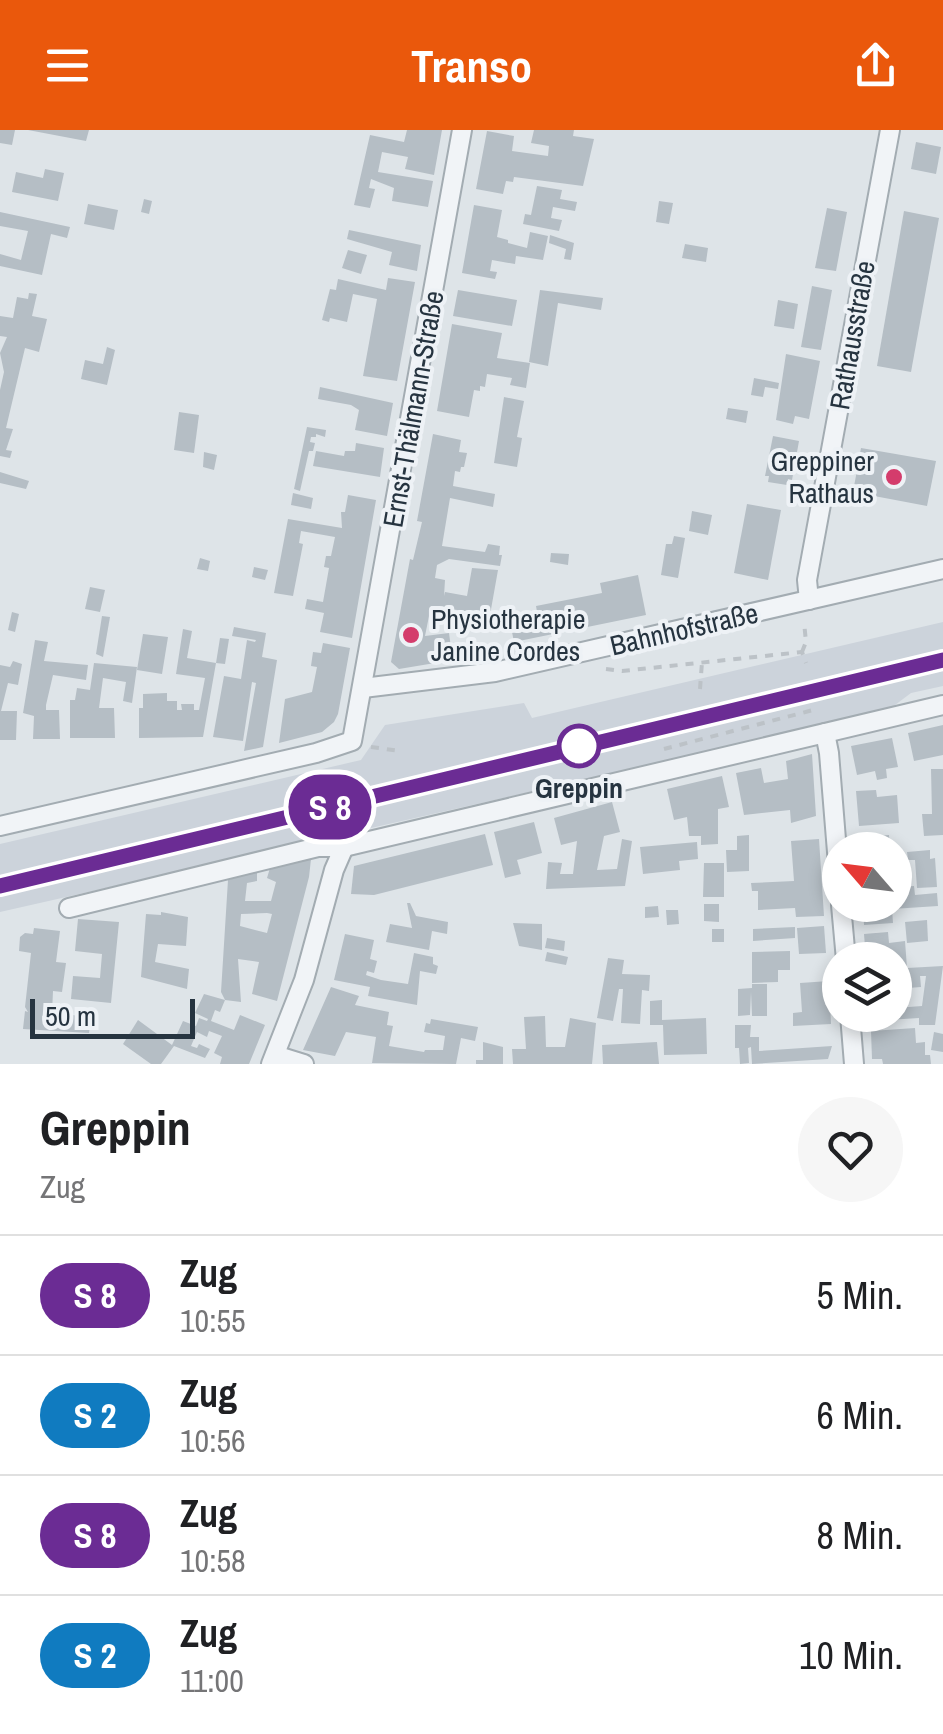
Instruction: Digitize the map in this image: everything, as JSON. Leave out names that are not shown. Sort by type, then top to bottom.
[{"type":"street","name":"Ernst-Thälmann-Straße","points":[[352,741],[462,130]]},
{"type":"street","name":"Rathausstraße","points":[[809,600],[807,580],[890,130]]},
{"type":"street","name":"Bahnhofstraße","points":[[363,688],[495,672],[943,568]]},
{"type":"street","points":[[69,908],[318,847],[344,847],[943,705]]},
{"type":"street","points":[[825,733],[835,832]]},
{"type":"street","points":[[0,826],[316,754],[352,741]]},
{"type":"street","points":[[304,1064],[274,1060],[304,980],[344,847]]},
{"type":"street","points":[[851,1032],[854,1064]]},
{"type":"path","points":[[803,624],[806,642],[802,652],[806,663]]},
{"type":"path","points":[[601,649],[606,670],[802,652]]},
{"type":"path","points":[[700,689],[702,662]]},
{"type":"path","points":[[352,741],[400,752]]},
{"type":"shaded area","points":[[943,622],[943,686],[911,693],[887,711],[0,912],[0,844],[361,760],[385,725],[524,703],[532,718]]},
{"type":"building","points":[[0,130],[15,130],[12,145],[0,143]]},
{"type":"building","points":[[28,130],[89,130],[86,141]]},
{"type":"building","points":[[407,130],[442,130],[434,175],[405,169],[408,157],[382,152],[378,172],[433,181],[428,207],[392,201],[394,188],[371,179],[369,188],[375,189],[370,208],[354,205],[370,135],[404,142]]},
{"type":"building","points":[[534,130],[574,130],[573,136],[594,139],[583,186],[514,177],[513,182],[506,181],[503,194],[476,189],[487,131],[514,136],[512,151],[548,156],[549,146],[531,143]]},
{"type":"building","points":[[916,142],[941,147],[936,174],[911,169]]},
{"type":"building","points":[[45,169],[64,173],[58,201],[12,192],[16,172],[43,178]]},
{"type":"building","points":[[537,186],[562,190],[560,199],[577,202],[575,211],[553,207],[551,218],[562,220],[559,231],[523,224],[525,214],[531,215]]},
{"type":"building","points":[[144,199],[152,201],[149,214],[141,212]]},
{"type":"building","points":[[659,201],[673,203],[669,224],[656,222]]},
{"type":"building","points":[[88,204],[118,210],[114,230],[84,224]]},
{"type":"building","points":[[474,205],[502,210],[497,237],[508,243],[527,248],[530,232],[548,236],[543,260],[516,256],[515,264],[492,260],[490,271],[497,272],[495,279],[462,273]]},
{"type":"building","points":[[827,208],[847,212],[836,271],[815,268]]},
{"type":"building","points":[[904,211],[939,218],[911,372],[877,366]]},
{"type":"building","points":[[0,212],[70,227],[67,238],[51,234],[42,275],[0,266],[0,254],[21,260],[28,231],[0,226]]},
{"type":"building","points":[[349,230],[421,245],[417,271],[389,265],[392,252],[347,239]]},
{"type":"building","points":[[550,235],[574,243],[571,260],[564,259],[566,249],[549,243]]},
{"type":"building","points":[[685,244],[708,248],[706,262],[682,258]]},
{"type":"building","points":[[348,250],[367,255],[361,274],[342,268]]},
{"type":"building","points":[[388,278],[415,282],[397,381],[363,376],[377,299],[353,294],[347,322],[322,320],[330,289],[336,290],[338,279],[386,290]]},
{"type":"building","points":[[812,286],[832,290],[821,350],[801,347]]},
{"type":"building","points":[[458,290],[517,300],[512,326],[453,316]]},
{"type":"building","points":[[540,290],[603,298],[601,310],[558,303],[548,366],[529,362]]},
{"type":"building","points":[[29,293],[37,294],[32,316],[47,319],[39,352],[25,348],[6,428],[13,429],[6,450],[12,451],[10,458],[0,456],[0,390],[4,372],[0,353],[7,337],[0,336],[0,316],[13,318],[17,297],[28,299]]},
{"type":"building","points":[[778,300],[798,304],[794,329],[774,326]]},
{"type":"building","points":[[452,324],[502,333],[497,358],[530,363],[526,388],[510,385],[512,378],[487,374],[485,387],[474,390],[469,417],[437,411]]},
{"type":"building","points":[[107,347],[115,350],[107,385],[81,379],[85,360],[103,364]]},
{"type":"building","points":[[786,354],[820,361],[809,419],[795,416],[793,424],[776,420]]},
{"type":"building","points":[[754,378],[779,383],[778,389],[765,387],[763,397],[751,395]]},
{"type":"building","points":[[320,387],[393,403],[387,436],[355,430],[359,410],[318,399]]},
{"type":"building","points":[[504,397],[524,401],[517,437],[522,438],[517,467],[494,463]]},
{"type":"building","points":[[728,408],[748,411],[746,423],[726,419]]},
{"type":"building","points":[[179,412],[199,415],[194,453],[174,450]]},
{"type":"building","points":[[307,427],[326,430],[325,437],[311,437],[310,442],[315,443],[313,451],[309,451],[300,491],[294,489]]},
{"type":"building","points":[[433,434],[461,440],[459,452],[467,453],[464,467],[455,471],[453,486],[495,494],[493,507],[450,498],[442,546],[485,552],[488,544],[500,546],[502,555],[500,566],[449,559],[437,565],[435,578],[445,580],[444,596],[445,592],[467,596],[472,568],[498,570],[490,615],[431,606],[425,636],[449,633],[451,648],[457,647],[459,659],[399,669],[391,662],[410,559],[413,560],[422,522],[417,521]]},
{"type":"building","points":[[773,436],[799,441],[792,480],[788,479],[787,485],[768,482],[769,476],[765,476]]},
{"type":"building","points":[[356,443],[384,448],[380,477],[313,466],[316,451],[344,456],[345,451],[355,451]]},
{"type":"building","name":"Greppiner Rathaus","points":[[861,448],[936,461],[927,506],[853,492]]},
{"type":"building","points":[[204,452],[217,455],[214,470],[203,467]]},
{"type":"building","points":[[0,472],[29,481],[26,489],[0,483]]},
{"type":"building","points":[[293,493],[313,498],[311,509],[291,505]]},
{"type":"building","points":[[348,495],[376,500],[352,638],[320,632],[324,613],[305,609],[307,599],[323,602],[329,568],[324,567],[326,556],[331,556],[335,537],[301,531],[299,543],[303,544],[293,596],[274,593],[288,519],[342,528],[341,512],[345,512]]},
{"type":"building","points":[[747,504],[781,510],[768,580],[734,573]]},
{"type":"building","points":[[692,511],[712,515],[708,535],[689,531]]},
{"type":"building","points":[[674,536],[685,538],[678,578],[661,575],[666,544],[672,544]]},
{"type":"building","points":[[551,553],[569,554],[568,565],[550,562]]},
{"type":"building","points":[[200,558],[210,561],[208,571],[197,569]]},
{"type":"building","points":[[254,567],[268,570],[265,580],[252,577]]},
{"type":"building","points":[[638,575],[646,615],[514,642],[510,622],[538,617],[536,606],[602,593],[600,583]]},
{"type":"building","points":[[90,587],[105,590],[100,612],[85,609]]},
{"type":"building","points":[[12,612],[19,614],[15,632],[8,630]]},
{"type":"building","points":[[102,616],[110,617],[103,657],[96,654]]},
{"type":"building","points":[[234,627],[266,633],[262,657],[277,660],[263,747],[244,751],[256,683],[252,682],[243,741],[213,737],[224,676],[241,679],[247,640],[256,640],[232,636]]},
{"type":"building","points":[[183,629],[192,631],[187,658],[216,663],[203,737],[139,738],[143,694],[167,693],[167,701],[177,701],[177,710],[182,710],[181,704],[194,704],[194,710],[199,710],[205,678],[176,674]]},
{"type":"building","points":[[143,634],[168,637],[162,674],[137,670]]},
{"type":"building","points":[[220,638],[229,639],[225,664],[216,663]]},
{"type":"building","points":[[35,640],[48,642],[44,661],[88,665],[86,680],[53,675],[46,710],[59,710],[60,739],[33,739],[34,716],[23,713]]},
{"type":"building","points":[[323,643],[350,648],[338,714],[322,732],[279,743],[285,699],[312,692],[317,667],[311,666],[313,652],[321,653]]},
{"type":"building","points":[[13,661],[22,664],[18,685],[8,683],[1,711],[17,711],[16,740],[0,740],[0,665],[10,667]]},
{"type":"building","points":[[94,663],[137,667],[132,703],[123,701],[126,682],[103,678],[99,708],[114,708],[115,738],[70,738],[70,700],[75,700],[77,688],[90,690]]},
{"type":"building","points":[[943,725],[943,755],[914,761],[908,733]]},
{"type":"building","points":[[892,738],[898,767],[886,769],[887,778],[877,780],[875,771],[857,775],[851,746]]},
{"type":"building","points":[[812,754],[816,816],[791,823],[790,810],[744,815],[736,773],[761,768],[764,783],[788,779],[786,761]]},
{"type":"building","points":[[931,769],[943,769],[943,835],[924,836],[922,814],[932,814]]},
{"type":"building","points":[[722,776],[729,807],[718,809],[718,844],[701,845],[701,836],[689,836],[687,817],[674,820],[667,789]]},
{"type":"building","points":[[876,790],[877,797],[897,795],[899,823],[859,826],[856,791]]},
{"type":"building","points":[[612,802],[620,832],[604,836],[597,870],[617,869],[622,839],[632,841],[625,886],[546,889],[548,862],[562,863],[560,874],[573,874],[577,841],[561,845],[554,818]]},
{"type":"building","points":[[534,822],[542,853],[517,860],[521,874],[505,878],[494,832]]},
{"type":"building","points":[[485,834],[493,865],[374,895],[351,894],[354,866]]},
{"type":"building","points":[[749,835],[749,871],[727,872],[726,850],[737,850],[737,836]]},
{"type":"building","points":[[819,839],[822,916],[796,917],[795,908],[758,910],[758,891],[752,891],[751,883],[794,881],[791,841]]},
{"type":"building","points":[[697,842],[698,859],[679,861],[680,870],[643,874],[640,847]]},
{"type":"building","points":[[930,850],[930,859],[935,858],[937,887],[917,888],[912,852]]},
{"type":"building","points":[[311,859],[277,1001],[252,994],[259,962],[238,959],[241,1002],[225,1000],[221,992],[228,880],[257,871],[257,881],[247,883],[245,901],[271,901],[276,882],[267,878],[270,868]],"holes":[[[241,914],[272,914],[267,933],[240,926]]]},
{"type":"building","points":[[704,863],[724,863],[724,897],[703,897]]},
{"type":"building","points":[[912,886],[915,895],[937,893],[938,906],[912,908]]},
{"type":"building","points":[[407,903],[416,916],[448,922],[447,934],[432,931],[429,950],[386,942],[390,924],[412,928]]},
{"type":"building","points":[[704,904],[719,904],[719,922],[704,921]]},
{"type":"building","points":[[658,906],[659,917],[645,918],[645,907]]},
{"type":"building","points":[[666,910],[678,910],[679,924],[667,925]]},
{"type":"building","points":[[161,912],[188,917],[186,946],[158,944],[155,962],[189,969],[187,989],[141,977],[146,914]]},
{"type":"building","points":[[78,919],[119,922],[111,1003],[71,999],[73,976],[100,978],[102,954],[75,951]]},
{"type":"building","points":[[927,920],[928,941],[907,942],[905,922]]},
{"type":"building","points":[[513,923],[542,924],[542,950],[519,946]]},
{"type":"building","points":[[824,926],[822,953],[799,954],[797,928]]},
{"type":"building","points":[[795,927],[795,938],[753,941],[753,929]]},
{"type":"building","points":[[34,928],[60,931],[56,962],[66,963],[62,992],[53,991],[52,1013],[91,1017],[89,1033],[23,1029],[25,1011],[28,1012],[25,1007],[31,953],[19,951],[20,937],[33,934]]},
{"type":"building","points":[[712,929],[724,929],[724,942],[712,942]]},
{"type":"building","points":[[888,932],[889,942],[865,942],[864,934]]},
{"type":"building","points":[[345,934],[374,940],[370,959],[377,961],[374,973],[367,971],[366,975],[381,980],[408,984],[414,953],[433,957],[433,964],[438,966],[436,974],[420,971],[417,1005],[368,996],[370,987],[334,980]]},
{"type":"building","points":[[547,938],[565,941],[564,951],[545,948]]},
{"type":"building","points":[[790,951],[790,970],[778,970],[778,982],[752,983],[752,952]]},
{"type":"building","points":[[547,952],[568,957],[566,965],[545,961]]},
{"type":"building","points":[[608,958],[624,960],[622,974],[650,975],[649,991],[642,990],[640,1024],[621,1023],[623,989],[619,989],[613,1021],[597,1018]]},
{"type":"building","points":[[943,966],[935,1025],[919,1025],[919,1018],[912,1018],[912,1007],[922,1006],[926,976],[920,976],[921,987],[912,988],[912,968]]},
{"type":"building","points":[[822,981],[822,1024],[793,1026],[793,1013],[802,1012],[800,983]]},
{"type":"building","points":[[752,984],[767,984],[767,1016],[752,1016],[751,992],[750,1015],[738,1016],[738,989],[752,988]]},
{"type":"building","points":[[331,987],[359,996],[355,1005],[389,1012],[387,1025],[393,1026],[389,1046],[424,1052],[443,1050],[445,1036],[424,1032],[431,1019],[478,1027],[475,1041],[461,1038],[456,1064],[372,1063],[376,1037],[346,1032],[335,1056],[303,1050]]},
{"type":"building","points":[[204,994],[225,1000],[211,1021],[234,1030],[240,1015],[265,1025],[249,1064],[220,1064],[222,1057],[214,1053],[222,1036],[209,1031],[207,1037],[197,1032],[191,1046],[197,1048],[199,1044],[210,1049],[205,1058],[174,1046],[161,1064],[151,1064],[123,1044],[138,1020],[172,1045],[183,1021],[196,1026],[199,1018],[207,1021],[195,1013]]},
{"type":"building","points":[[662,1000],[662,1020],[706,1018],[707,1054],[664,1055],[663,1025],[650,1025],[650,1001]]},
{"type":"building","points":[[545,1016],[546,1047],[565,1047],[570,1018],[596,1023],[592,1064],[513,1064],[512,1049],[526,1049],[524,1017]]},
{"type":"building","points":[[735,1025],[751,1025],[750,1037],[759,1037],[759,1051],[832,1046],[828,1059],[752,1064],[751,1047],[749,1063],[740,1064]]},
{"type":"building","points":[[912,1028],[916,1043],[925,1042],[925,1055],[930,1055],[931,1064],[883,1064],[882,1059],[872,1059],[871,1032],[912,1032]]},
{"type":"building","points":[[934,1032],[943,1034],[943,1052],[931,1050]]},
{"type":"building","points":[[483,1042],[503,1047],[503,1064],[476,1064],[476,1060],[483,1060]]},
{"type":"building","points":[[657,1042],[659,1064],[603,1064],[602,1045]]},
{"type":"railway","points":[[0,886],[943,660]]},
{"type":"train","points":[[0,886],[943,660]]},
{"type":"place","name":"Greppiner Rathaus","points":[[894,477]]},
{"type":"place","name":"Physiotherapie Janine Cordes","points":[[411,635]]},
{"type":"place","name":"Greppin","points":[[579,746]]}]
